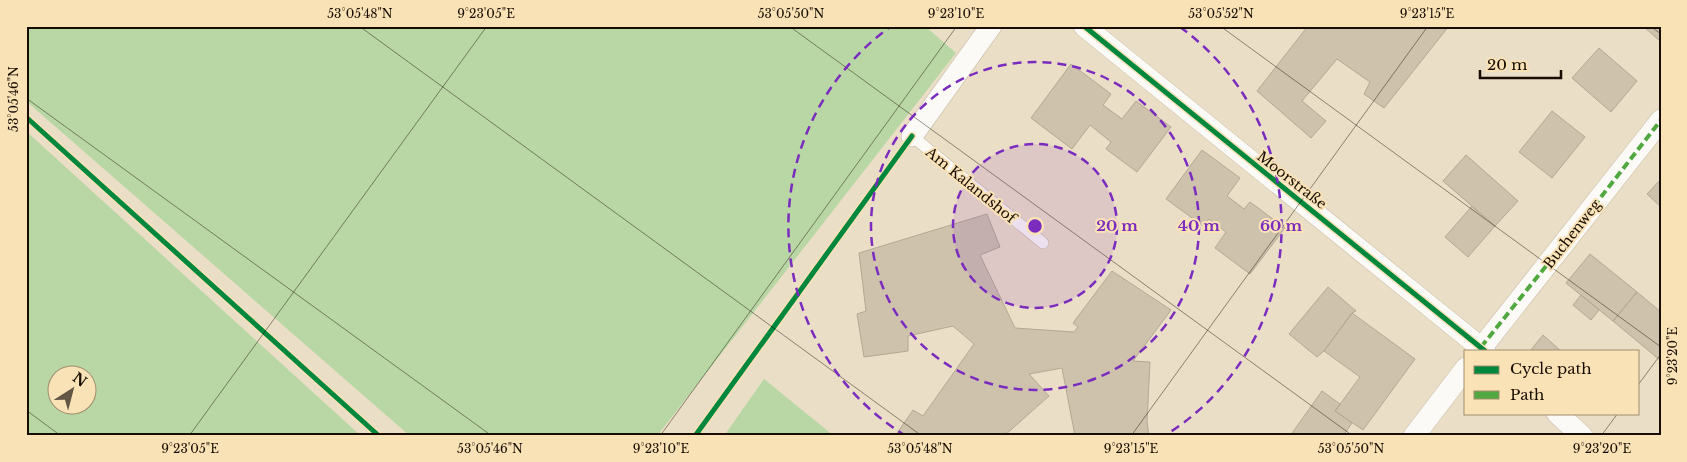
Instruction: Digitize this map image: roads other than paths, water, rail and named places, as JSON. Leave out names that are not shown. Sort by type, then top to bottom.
[{"type":"street","name":"Moorstraße","points":[[1084,26],[1482,350]]},
{"type":"street","name":"Am Kalandshof","points":[[912,136],[986,29]]},
{"type":"street","name":"Buchenweg","points":[[1482,350],[1661,120]]},
{"type":"street","points":[[1414,436],[1464,371]]},
{"type":"street","points":[[1558,414],[1582,436]]},
{"type":"lane","name":"Am Kalandshof","points":[[912,136],[1043,243]]}]
